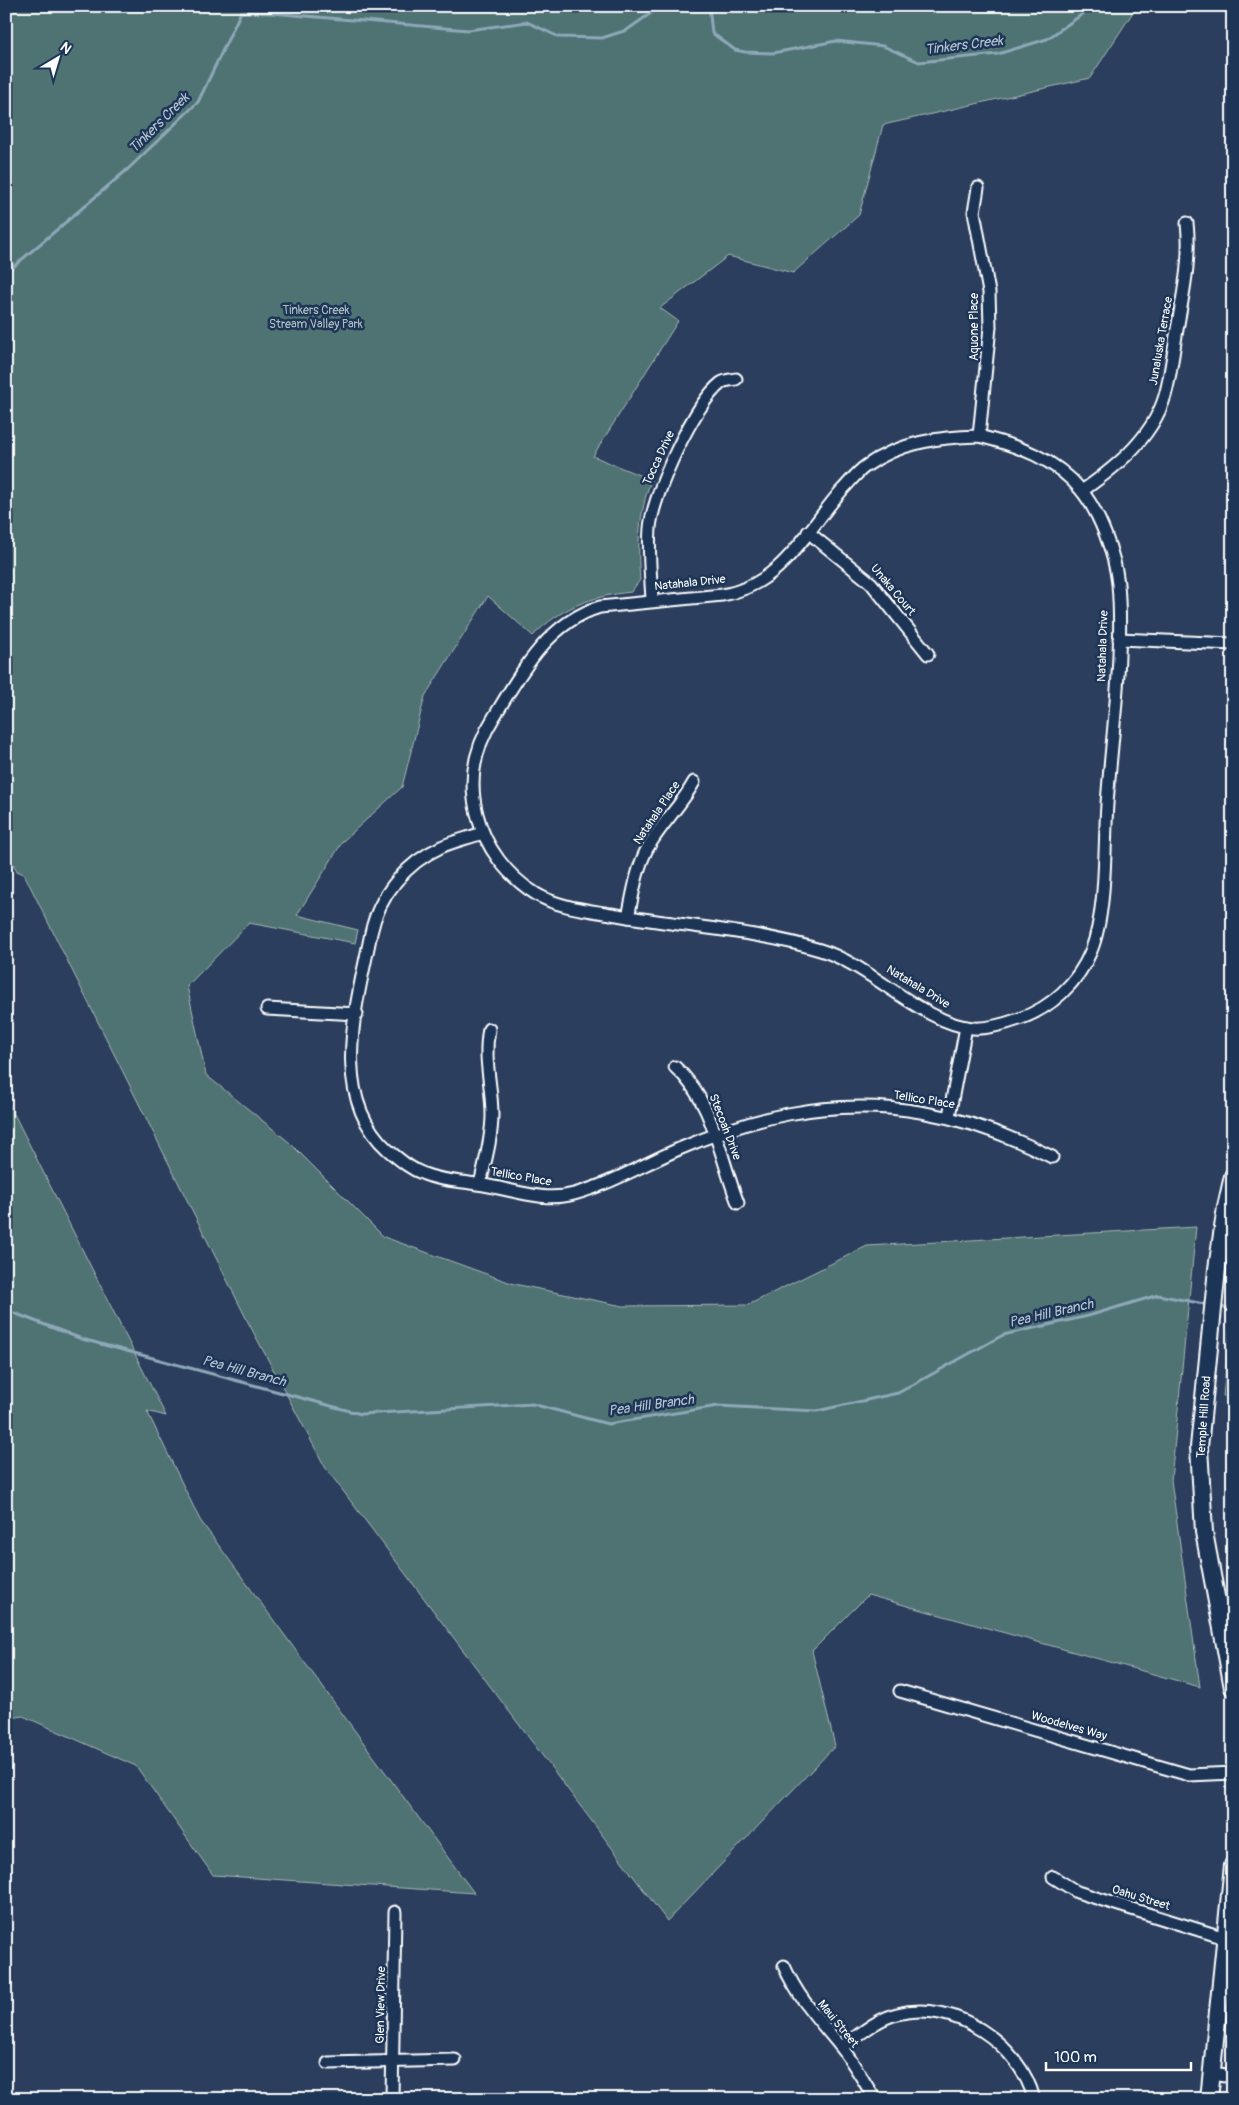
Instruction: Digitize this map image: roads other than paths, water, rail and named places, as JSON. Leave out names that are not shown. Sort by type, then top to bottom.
[{"type":"main road","name":"Temple Hill Road","points":[[1233,1176],[1226,1207],[1217,1269],[1199,1447],[1204,1532],[1233,1688]]},
{"type":"main road","points":[[1209,2099],[1233,1865]]},
{"type":"street","name":"Aquone Place","points":[[978,188],[974,212],[988,292],[990,327],[980,436]]},
{"type":"street","name":"Junaluska Terrace","points":[[1082,491],[1107,474],[1142,440],[1159,412],[1167,389],[1185,286],[1190,246],[1187,223]]},
{"type":"street","name":"Tocca Drive","points":[[652,601],[650,527],[659,487],[669,463],[702,407],[722,382],[736,379]]},
{"type":"street","name":"Natahala Drive","points":[[980,436],[1015,445],[1038,455],[1058,469],[1082,491],[1107,539],[1115,566],[1118,584],[1119,639],[1103,881],[1092,948],[1074,982],[1049,1004],[1019,1019],[1003,1024],[977,1028],[966,1027],[939,1017],[871,974],[826,951],[751,935],[628,917],[548,900],[535,894],[502,864],[482,833],[473,799],[473,779],[477,750],[487,728],[528,664],[556,632],[586,611],[600,607],[734,593],[756,583],[782,565],[795,552],[808,532],[864,467],[880,457],[922,442],[949,437],[980,436]]},
{"type":"street","name":"Unaka Court","points":[[808,532],[871,583],[928,654]]},
{"type":"street","points":[[1119,639],[1233,644]]},
{"type":"street","name":"Natahala Place","points":[[628,917],[637,877],[646,850],[674,814],[694,782]]},
{"type":"street","name":"Tellico Place","points":[[482,833],[442,846],[426,855],[409,868],[387,892],[379,906],[372,929],[356,1014],[350,1073],[357,1101],[373,1134],[394,1155],[421,1173],[438,1178],[480,1184],[536,1196],[560,1197],[572,1195],[606,1183],[714,1135],[787,1114],[829,1109],[896,1108],[949,1116],[1021,1141],[1052,1157]]},
{"type":"street","points":[[267,1009],[356,1014]]},
{"type":"street","points":[[949,1116],[966,1027]]},
{"type":"street","points":[[480,1184],[492,1116],[486,1049],[489,1030]]},
{"type":"street","name":"Stecoah Drive","points":[[676,1067],[689,1079],[696,1092],[714,1135],[738,1203]]},
{"type":"street","name":"Woodelves Way","points":[[900,1691],[1189,1775],[1233,1773]]},
{"type":"street","name":"Oahu Street","points":[[1053,1877],[1077,1892],[1225,1938]]},
{"type":"street","name":"Glen View Drive","points":[[392,2099],[395,1912]]},
{"type":"street","name":"Maui Street","points":[[784,1966],[791,1982],[807,2008],[842,2047],[874,2099]]},
{"type":"street","points":[[842,2047],[876,2023],[896,2014],[925,2011],[939,2014],[982,2030],[1006,2048],[1020,2066],[1034,2099]]},
{"type":"street","points":[[328,2063],[394,2063],[455,2060]]},
{"type":"street","points":[[1212,2073],[1233,2076]]},
{"type":"waterway","name":"Tinkers Creek","points":[[6,273],[128,169],[198,102],[241,12],[468,30],[527,22],[559,37],[602,38],[627,30],[661,6]]},
{"type":"waterway","name":"Tinkers Creek","points":[[709,6],[712,33],[735,50],[773,53],[836,41],[883,46],[919,62],[998,54],[1047,39],[1094,6]]},
{"type":"waterway","name":"Pea Hill Branch","points":[[6,1310],[82,1339],[361,1414],[532,1404],[608,1424],[718,1406],[817,1411],[898,1393],[1003,1335],[1088,1316],[1158,1295],[1204,1304]]},
{"type":"waterway","name":"Pea Hill Branch","points":[[1221,1307],[1233,1309]]},
{"type":"park label","name":"Tinkers Creek Stream Valley Park","points":[[316,317]]}]
